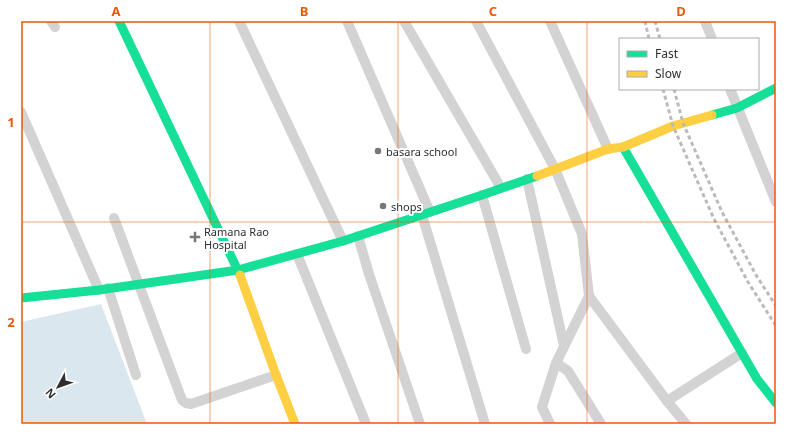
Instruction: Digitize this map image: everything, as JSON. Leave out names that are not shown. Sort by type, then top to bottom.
[{"type":"main road","points":[[120,21],[238,270],[295,424]]},
{"type":"main road","points":[[21,298],[103,289],[238,270],[297,254],[343,241],[426,214],[608,149],[623,147],[673,126],[737,108],[776,89]]},
{"type":"main road","points":[[623,147],[757,379],[776,403]]},
{"type":"street","points":[[239,21],[343,241]]},
{"type":"street","points":[[347,21],[426,214],[485,424]]},
{"type":"street","points":[[404,21],[501,188]]},
{"type":"street","points":[[476,21],[555,169],[582,234],[589,296],[667,401],[686,424]]},
{"type":"street","points":[[550,21],[608,149]]},
{"type":"street","points":[[705,21],[712,38]]},
{"type":"street","points":[[730,90],[776,202]]},
{"type":"street","points":[[21,112],[103,289],[136,375]]},
{"type":"street","points":[[527,179],[564,346]]},
{"type":"street","points":[[482,195],[526,349]]},
{"type":"street","points":[[114,218],[182,400],[191,404],[276,375]]},
{"type":"street","points":[[358,236],[420,424]]},
{"type":"street","points":[[297,254],[366,424]]},
{"type":"street","points":[[550,424],[542,407],[556,363],[589,296]]},
{"type":"street","points":[[667,401],[742,353]]},
{"type":"street","points":[[556,363],[568,371],[601,424]]},
{"type":"shaded area","points":[[101,304],[147,424],[21,424],[21,322]]},
{"type":"railway","points":[[645,21],[649,38]]},
{"type":"railway","points":[[655,21],[660,38]]},
{"type":"railway","points":[[663,90],[673,126],[714,219],[748,282],[776,326]]},
{"type":"railway","points":[[674,90],[683,123],[722,212],[756,275],[776,306]]},
{"type":"traffic: fast","points":[[119,21],[240,275]]},
{"type":"traffic: fast","points":[[712,115],[737,108],[776,88]]},
{"type":"traffic: fast","points":[[623,147],[757,379],[776,403]]},
{"type":"traffic: fast","points":[[21,298],[99,290],[238,270],[343,241],[537,176]]},
{"type":"traffic: slow","points":[[537,176],[608,149],[623,147],[673,126],[712,115]]},
{"type":"traffic: slow","points":[[240,275],[295,424]]},
{"type":"place","name":"basara school","points":[[378,151]]},
{"type":"place","name":"shops","points":[[383,206]]},
{"type":"place","name":"Ramana Rao Hospital","points":[[195,237]]}]
